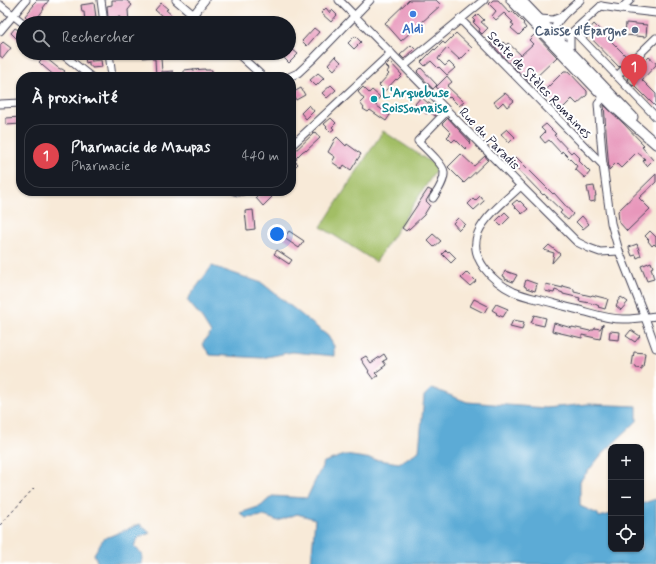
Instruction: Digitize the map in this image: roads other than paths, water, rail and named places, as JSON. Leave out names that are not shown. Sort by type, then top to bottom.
[{"type":"main road","points":[[511,0],[556,36],[606,94]]},
{"type":"main road","points":[[521,0],[559,51],[656,143]]},
{"type":"street","points":[[0,31],[26,0]]},
{"type":"street","points":[[101,0],[103,16]]},
{"type":"street","points":[[176,0],[193,15],[205,0]]},
{"type":"street","name":"Rue du Paradis","points":[[339,0],[577,242],[600,252],[619,252]]},
{"type":"street","points":[[296,74],[313,59],[370,0]]},
{"type":"street","points":[[404,66],[484,0]]},
{"type":"street","points":[[559,51],[554,32],[556,26],[561,17],[580,0]]},
{"type":"street","points":[[621,9],[630,0]]},
{"type":"street","points":[[556,36],[564,36],[572,33],[598,3],[621,9],[656,13]]},
{"type":"street","points":[[0,5],[16,17]]},
{"type":"street","points":[[538,23],[561,17]]},
{"type":"street","name":"Sente de Stèles Romaines","points":[[460,19],[603,165]]},
{"type":"street","points":[[570,51],[572,33]]},
{"type":"street","points":[[572,33],[656,117]]},
{"type":"street","points":[[616,76],[656,38]]},
{"type":"street","points":[[296,141],[391,54]]},
{"type":"street","points":[[70,60],[85,72]]},
{"type":"street","points":[[109,60],[111,72]]},
{"type":"street","points":[[245,60],[258,72]]},
{"type":"street","points":[[606,94],[598,104],[610,223],[619,252],[656,348]]},
{"type":"street","points":[[0,104],[16,104]]},
{"type":"street","points":[[433,198],[440,188],[444,173],[442,166],[418,141],[447,111]]},
{"type":"street","points":[[521,186],[481,225],[477,234],[475,244],[477,256],[481,265],[492,276],[514,292],[566,307],[607,317],[626,319],[656,316]]},
{"type":"water","points":[[212,266],[262,283],[328,336],[334,346],[334,356],[292,352],[262,358],[210,355],[202,344],[211,333],[201,317],[187,300]]},
{"type":"water","points":[[432,388],[467,402],[546,408],[588,404],[637,406],[637,421],[613,444],[608,444],[608,448],[580,481],[580,506],[598,514],[599,517],[608,515],[608,552],[644,552],[644,503],[656,499],[656,564],[311,564],[315,519],[297,514],[278,521],[264,516],[246,518],[240,513],[261,506],[272,496],[307,498],[324,462],[345,455],[399,463],[419,451],[424,396]]},
{"type":"water","points":[[140,524],[150,533],[138,538],[134,546],[142,554],[142,564],[98,564],[94,554],[103,539]]},
{"type":"place","name":"Aldi","points":[[413,14]]},
{"type":"place","name":"Caisse d'Épargne","points":[[635,30]]},
{"type":"place","name":"Pharmacie de Maupas","points":[[634,87]]},
{"type":"place","name":"L'Arquebuse Soissonnaise","points":[[374,99]]}]
